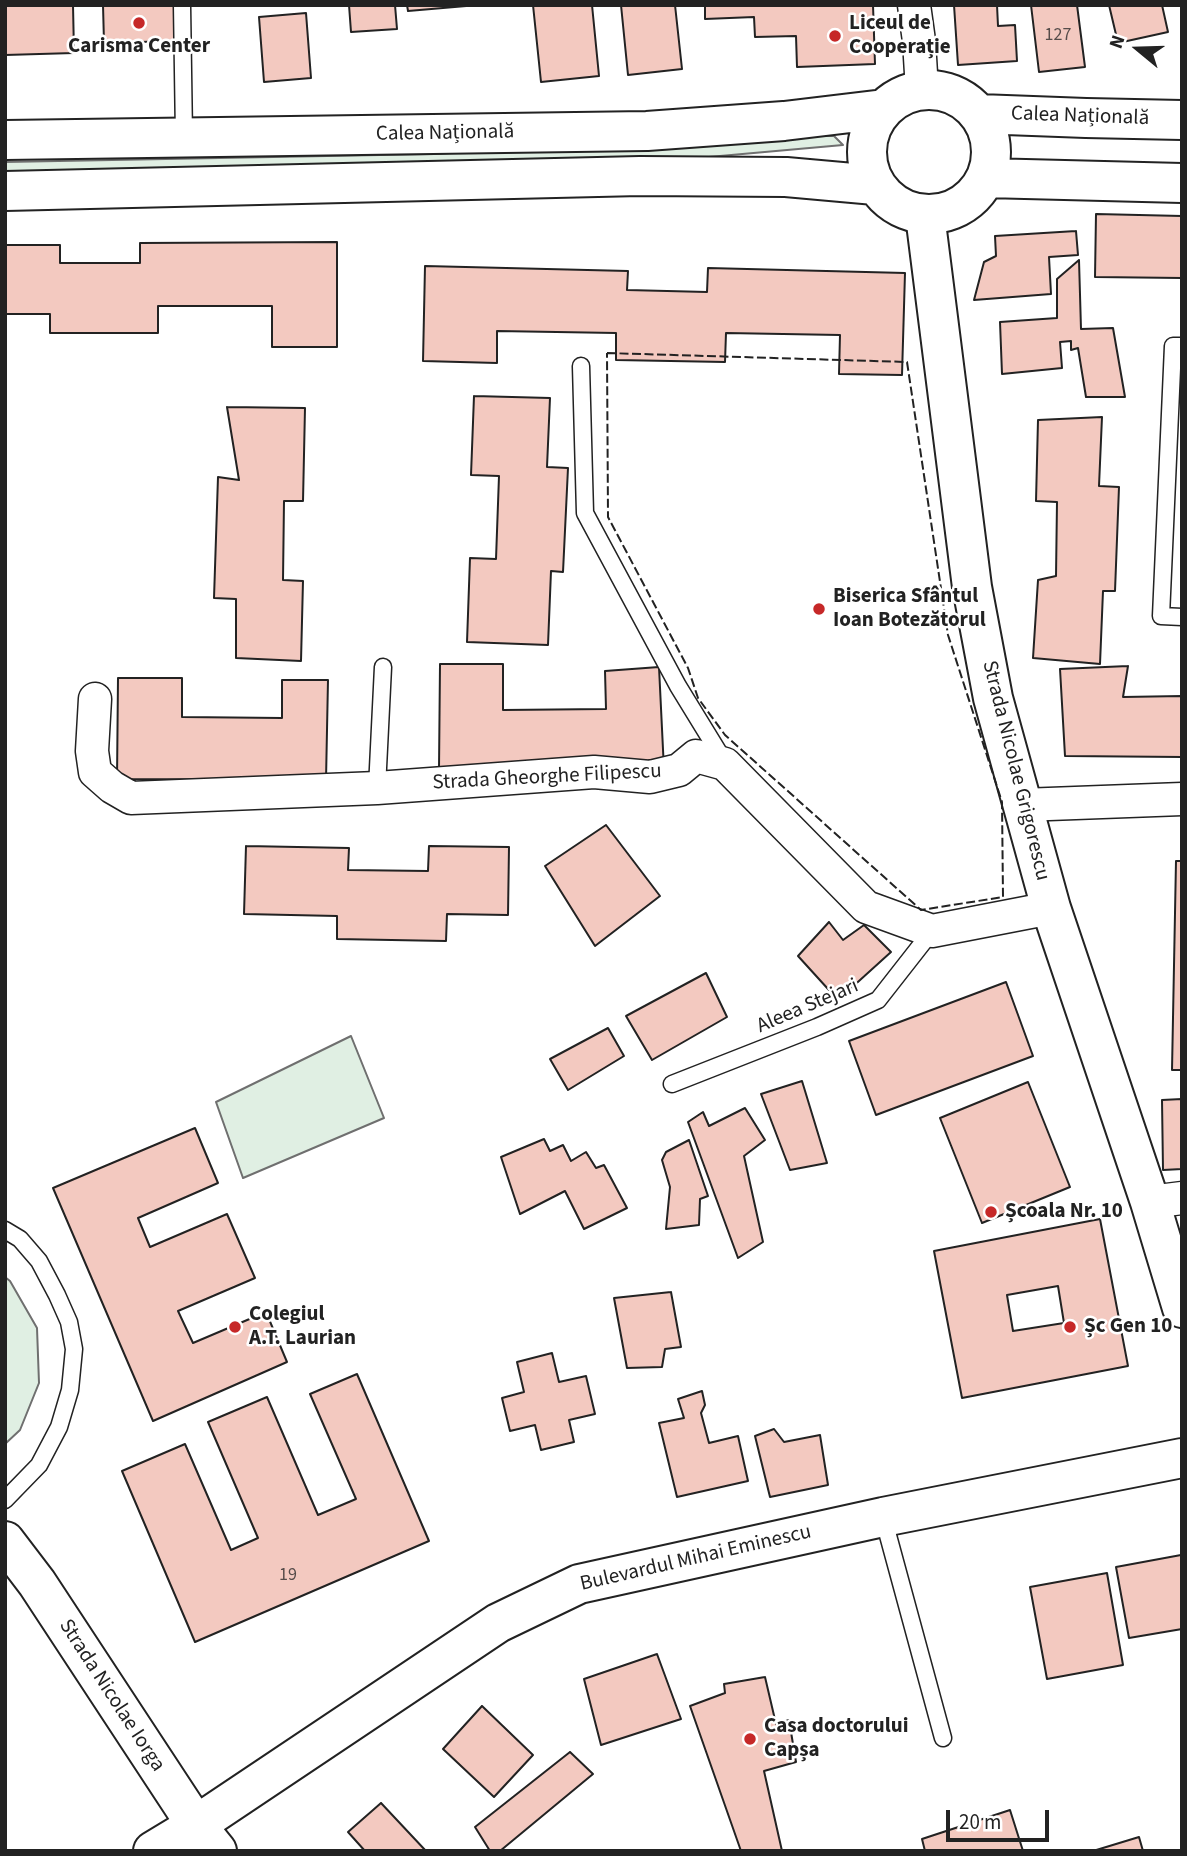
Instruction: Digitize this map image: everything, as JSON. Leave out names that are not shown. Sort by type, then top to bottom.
[{"type":"main road","points":[[922,90],[943,91],[963,99],[979,114],[989,132],[992,152],[986,178],[979,191],[964,205],[946,213],[925,215],[906,211],[889,201],[876,185],[868,166],[867,146],[872,126],[884,109],[901,96],[922,90]]},
{"type":"main road","name":"Calea Națională","points":[[5,140],[647,131],[784,121],[884,109]]},
{"type":"main road","name":"Calea Națională","points":[[979,114],[1182,120]]},
{"type":"main road","points":[[5,191],[640,176],[786,177],[876,185]]},
{"type":"main road","points":[[986,178],[1182,183]]},
{"type":"main road","name":"Strada Nicolae Grigorescu","points":[[925,215],[972,587],[993,698],[1051,908],[1166,1200],[1182,1308]]},
{"type":"main road","name":"Bulevardul Mihai Eminescu","points":[[153,1851],[206,1838],[498,1623],[579,1584],[883,1517],[1182,1458]]},
{"type":"main road","name":"Strada Nicolae Iorga","points":[[5,1541],[37,1583],[206,1838]]},
{"type":"street","points":[[914,5],[922,90]]},
{"type":"street","name":"Strada Gheorghe Filipescu","points":[[95,699],[92,751],[95,772],[112,787],[131,798],[377,788],[594,772],[650,776],[679,770],[696,756],[725,764]]},
{"type":"street","points":[[725,764],[866,907],[932,931],[1051,908]]},
{"type":"street","points":[[1022,806],[1182,799]]},
{"type":"lane","points":[[182,5],[184,137]]},
{"type":"lane","points":[[1182,346],[1173,346],[1161,616],[1182,617]]},
{"type":"lane","points":[[581,366],[585,513],[678,686],[725,764]]},
{"type":"lane","points":[[377,788],[383,667]]},
{"type":"lane","name":"Aleea Stejari","points":[[671,1084],[878,1000],[932,931]]},
{"type":"lane","points":[[5,1230],[20,1239],[39,1261],[69,1322],[74,1349],[70,1390],[59,1427],[38,1465],[5,1500]]},
{"type":"lane","points":[[883,1517],[943,1738]]},
{"type":"green space","points":[[759,135],[834,136],[843,145],[653,162],[5,178],[5,162],[434,154]]},
{"type":"green space","points":[[351,1036],[384,1118],[243,1178],[216,1102]]},
{"type":"green space","points":[[5,1277],[10,1281],[37,1328],[39,1383],[20,1430],[5,1444]]},
{"type":"building","points":[[5,5],[73,5],[74,53],[5,55]]},
{"type":"building","name":"Carisma Center","points":[[103,5],[174,5],[174,41],[104,43]]},
{"type":"building","points":[[349,5],[395,5],[397,29],[351,32]]},
{"type":"building","points":[[407,5],[478,5],[408,11]]},
{"type":"building","points":[[533,5],[592,5],[599,76],[541,82]]},
{"type":"building","points":[[621,5],[675,5],[682,69],[628,75]]},
{"type":"building","name":"Liceul de Cooperație","points":[[705,5],[873,5],[875,64],[797,67],[796,36],[755,37],[754,17],[705,19]]},
{"type":"building","points":[[954,5],[997,5],[998,26],[1015,25],[1017,61],[958,65]]},
{"type":"building","points":[[1031,5],[1077,5],[1085,67],[1039,72]]},
{"type":"building","points":[[1109,5],[1162,5],[1168,32],[1118,43]]},
{"type":"building","points":[[306,13],[311,78],[264,82],[259,17]]},
{"type":"building","points":[[1096,214],[1182,216],[1182,278],[1095,277]]},
{"type":"building","points":[[1076,231],[1078,255],[1049,257],[1051,294],[974,300],[984,262],[996,256],[995,236]]},
{"type":"building","points":[[337,242],[337,347],[272,347],[272,306],[158,306],[158,333],[50,333],[50,314],[5,314],[5,245],[60,245],[60,263],[140,263],[140,243]]},
{"type":"building","points":[[1079,260],[1081,329],[1113,328],[1125,397],[1086,397],[1078,348],[1071,350],[1071,341],[1060,342],[1062,368],[1002,374],[1000,322],[1057,318],[1057,279]]},
{"type":"building","points":[[425,266],[628,271],[627,290],[707,292],[708,268],[905,273],[902,375],[839,374],[840,335],[726,333],[725,362],[616,360],[616,333],[497,331],[497,363],[423,361]]},
{"type":"building","points":[[474,396],[550,398],[547,467],[568,468],[563,572],[551,571],[548,645],[467,642],[470,558],[496,559],[499,476],[471,475]]},
{"type":"building","points":[[227,407],[305,408],[303,501],[284,501],[283,580],[303,581],[301,661],[236,658],[236,599],[214,598],[218,477],[239,480]]},
{"type":"building","points":[[1102,417],[1099,486],[1119,487],[1115,591],[1103,591],[1100,664],[1033,658],[1038,580],[1056,576],[1057,502],[1036,501],[1038,420]]},
{"type":"building","points":[[440,664],[503,664],[503,710],[606,709],[605,671],[659,667],[664,770],[439,769]]},
{"type":"building","points":[[1128,666],[1123,697],[1182,696],[1182,757],[1065,756],[1060,669]]},
{"type":"building","points":[[118,678],[182,678],[182,717],[282,718],[282,680],[328,680],[326,780],[117,779]]},
{"type":"building","points":[[606,825],[660,896],[595,946],[545,866]]},
{"type":"building","points":[[246,846],[349,848],[348,870],[428,871],[429,846],[509,847],[508,915],[447,914],[446,941],[337,939],[337,916],[244,914]]},
{"type":"building","points":[[1176,861],[1182,861],[1182,1070],[1172,1070]]},
{"type":"building","points":[[829,922],[843,940],[864,925],[891,952],[838,1000],[798,956]]},
{"type":"building","points":[[706,973],[727,1017],[652,1060],[626,1016]]},
{"type":"building","points":[[1006,982],[1033,1056],[876,1115],[849,1041]]},
{"type":"building","points":[[608,1028],[624,1056],[568,1090],[550,1059]]},
{"type":"building","points":[[802,1081],[827,1163],[790,1170],[761,1094]]},
{"type":"building","points":[[1028,1082],[1070,1187],[982,1223],[940,1118]]},
{"type":"building","points":[[1182,1099],[1182,1169],[1163,1170],[1162,1100]]},
{"type":"building","points":[[745,1108],[765,1140],[744,1156],[763,1242],[738,1258],[688,1122],[703,1112],[709,1126]]},
{"type":"building","points":[[195,1128],[218,1183],[138,1218],[150,1247],[227,1214],[255,1278],[178,1311],[193,1343],[266,1312],[287,1362],[153,1421],[53,1188]]},
{"type":"building","points":[[544,1139],[550,1151],[563,1145],[571,1161],[586,1152],[596,1168],[604,1165],[627,1208],[584,1229],[565,1191],[520,1214],[501,1157]]},
{"type":"building","points":[[689,1140],[708,1196],[700,1199],[699,1225],[666,1229],[670,1187],[662,1160],[666,1152]]},
{"type":"building","points":[[1100,1219],[1128,1366],[962,1398],[934,1251]],"holes":[[[1058,1286],[1064,1323],[1013,1331],[1007,1295]]]},
{"type":"building","points":[[671,1292],[681,1347],[665,1349],[662,1367],[627,1368],[614,1298]]},
{"type":"building","points":[[552,1353],[559,1382],[586,1376],[595,1414],[569,1420],[574,1442],[541,1450],[535,1425],[510,1431],[502,1398],[524,1392],[517,1362]]},
{"type":"building","points":[[357,1374],[429,1541],[195,1642],[122,1471],[185,1444],[231,1550],[258,1538],[208,1422],[267,1397],[318,1515],[356,1499],[310,1394]]},
{"type":"building","points":[[702,1391],[705,1405],[701,1413],[709,1443],[738,1436],[748,1481],[677,1497],[659,1423],[684,1418],[678,1399]]},
{"type":"building","points":[[774,1429],[784,1442],[820,1435],[828,1485],[770,1497],[755,1436]]},
{"type":"building","points":[[1181,1555],[1182,1629],[1129,1638],[1116,1567]]},
{"type":"building","points":[[1107,1573],[1123,1665],[1047,1679],[1030,1587]]},
{"type":"building","points":[[657,1654],[681,1719],[601,1745],[584,1679]]},
{"type":"building","points":[[765,1677],[776,1724],[789,1720],[796,1762],[764,1771],[782,1851],[741,1851],[690,1706],[725,1693],[724,1684]]},
{"type":"building","points":[[482,1706],[533,1755],[494,1797],[443,1749]]},
{"type":"building","points":[[570,1752],[593,1774],[500,1851],[490,1851],[475,1827]]},
{"type":"building","points":[[381,1803],[426,1851],[365,1851],[348,1832]]},
{"type":"building","points":[[1010,1810],[1023,1851],[925,1851],[922,1839]]},
{"type":"building","points":[[1139,1837],[1143,1851],[1093,1851]]},
{"type":"fence","points":[[607,353],[907,362],[948,635],[1002,802],[1003,897],[921,910],[725,735],[698,698],[688,668],[608,517],[607,353]]},
{"type":"place","name":"Carisma Center","points":[[139,23]]},
{"type":"place","name":"Liceul de Cooperație","points":[[835,36]]},
{"type":"place","name":"Biserica Sfântul Ioan Botezătorul","points":[[819,609]]},
{"type":"place","name":"Școala Nr. 10","points":[[991,1212]]},
{"type":"place","name":"Colegiul A.T. Laurian","points":[[235,1327]]},
{"type":"place","name":"Șc Gen 10","points":[[1070,1327]]},
{"type":"place","name":"Casa doctorului Capșa","points":[[750,1739]]}]
